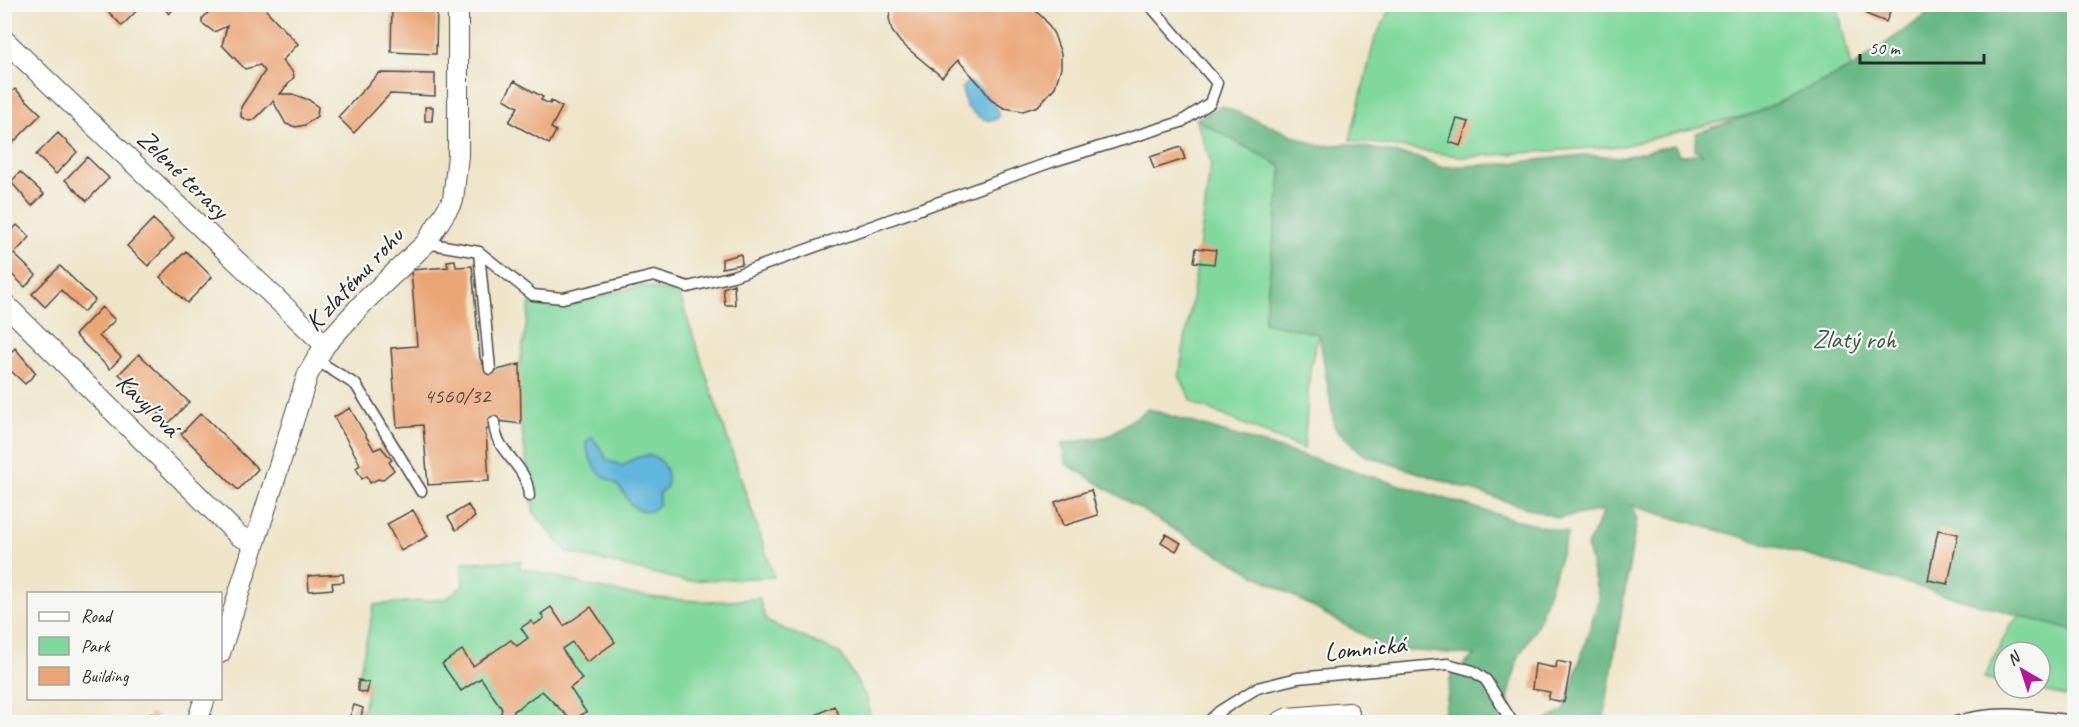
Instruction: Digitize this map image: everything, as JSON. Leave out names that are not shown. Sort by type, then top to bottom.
[{"type":"street","name":"K zlatému rohu","points":[[222,647],[301,391],[321,353],[365,301],[426,243],[453,200],[456,186],[458,4]]},
{"type":"street","name":"Zelené terasy","points":[[4,40],[321,353]]},
{"type":"street","name":"Kavyľová","points":[[4,303],[232,529],[254,543]]},
{"type":"street","points":[[197,723],[205,700]]},
{"type":"street","points":[[1280,723],[1288,718],[1349,713]]},
{"type":"lane","points":[[426,243],[480,252],[533,295],[563,298],[654,276],[688,287],[742,273],[1054,161],[1181,122],[1210,103],[1217,83],[1149,4]]},
{"type":"lane","points":[[480,252],[490,369]]},
{"type":"lane","points":[[321,353],[356,385],[421,491]]},
{"type":"lane","points":[[494,422],[494,436],[528,481],[529,495]]},
{"type":"lane","name":"Lomnická","points":[[1208,723],[1220,711],[1257,688],[1298,678],[1437,664],[1463,666],[1473,670],[1485,680],[1512,723]]},
{"type":"lane","points":[[1956,723],[1977,715],[2006,713],[2074,721]]},
{"type":"green space","points":[[1393,5],[1837,5],[1851,68],[1756,113],[1622,146],[1463,157],[1350,140],[1375,38]]},
{"type":"green space","name":"Zlatý roh","points":[[1940,5],[2074,5],[2074,631],[1632,506],[1637,518],[1603,722],[1543,722],[1564,711],[1599,599],[1587,546],[1604,510],[1558,518],[1364,455],[1335,428],[1319,334],[1264,322],[1282,167],[1196,119],[1222,106],[1319,146],[1349,144],[1420,158],[1440,167],[1501,164],[1584,155],[1623,157],[1675,145],[1679,155],[1704,154],[1695,150],[1696,133],[1756,113],[1851,68]]},
{"type":"green space","points":[[1196,119],[1282,167],[1264,322],[1319,334],[1310,368],[1304,449],[1193,403],[1179,376],[1211,163]]},
{"type":"green space","points":[[641,286],[679,294],[774,577],[685,581],[567,552],[534,513],[521,424],[498,421],[486,430],[483,438],[480,358],[486,367],[494,371],[520,364],[530,303],[567,305]]},
{"type":"green space","points":[[1148,409],[1516,520],[1568,533],[1538,624],[1518,658],[1508,700],[1516,722],[1443,722],[1451,676],[1475,655],[1388,649],[1180,533],[1066,464],[1061,444],[1108,436]]},
{"type":"green space","points":[[5,549],[12,561],[5,701]]},
{"type":"green space","points":[[521,561],[519,568],[630,594],[696,601],[759,598],[766,621],[841,654],[867,699],[871,722],[348,722],[350,715],[361,718],[369,683],[358,680],[374,605],[445,599],[463,586],[462,562]]},
{"type":"green space","points":[[2021,616],[2074,631],[2074,698],[2052,693],[2052,640],[2003,640],[2011,624]]},
{"type":"green space","points":[[1992,662],[1992,680],[1984,678]]},
{"type":"water","points":[[967,82],[988,96],[996,108],[998,118],[984,119],[966,106],[962,88]]},
{"type":"water","points":[[592,437],[603,451],[606,460],[623,466],[640,457],[655,457],[660,461],[665,467],[667,487],[659,494],[659,504],[651,511],[643,511],[634,507],[617,485],[599,473],[589,456],[586,442]]},
{"type":"building","points":[[106,4],[143,4],[122,26],[104,7]]},
{"type":"building","points":[[160,4],[178,4],[169,14]]},
{"type":"building","points":[[216,4],[271,4],[266,10],[298,44],[282,61],[293,72],[294,77],[280,94],[292,94],[309,100],[318,107],[317,116],[305,125],[296,127],[286,124],[273,101],[254,120],[249,121],[241,117],[241,107],[265,71],[260,65],[245,69],[222,45],[227,26],[214,32],[202,23],[202,19]]},
{"type":"building","points":[[892,4],[1029,4],[1045,20],[1054,34],[1061,54],[1061,68],[1055,87],[1038,106],[1023,111],[1004,108],[991,100],[958,60],[942,77],[900,42],[892,31],[889,18]]},
{"type":"building","points":[[1869,4],[1893,4],[1886,22],[1866,14]]},
{"type":"building","points":[[392,5],[437,5],[436,54],[391,52]]},
{"type":"building","points":[[379,73],[435,74],[435,96],[390,94],[354,133],[338,117]]},
{"type":"building","points":[[514,81],[543,97],[541,100],[550,104],[551,101],[562,107],[551,128],[556,131],[549,144],[509,122],[518,107],[504,99]]},
{"type":"building","points":[[15,89],[41,114],[12,144],[4,136],[4,99]]},
{"type":"building","points":[[425,107],[433,107],[432,121],[425,121]]},
{"type":"building","points":[[1457,119],[1469,122],[1461,146],[1449,142]]},
{"type":"building","points":[[58,133],[77,152],[56,174],[36,155]]},
{"type":"building","points":[[1181,147],[1185,159],[1154,169],[1150,157]]},
{"type":"building","points":[[87,157],[109,178],[87,201],[65,180]]},
{"type":"building","points":[[20,172],[44,194],[32,206],[11,182]]},
{"type":"building","points":[[153,219],[174,239],[148,266],[127,246]]},
{"type":"building","points":[[17,225],[30,237],[14,254],[36,275],[25,287],[4,267],[4,238]]},
{"type":"building","points":[[1196,248],[1216,250],[1214,264],[1194,262]]},
{"type":"building","points":[[186,251],[212,277],[187,303],[160,277]]},
{"type":"building","points":[[741,254],[742,264],[722,268],[722,259]]},
{"type":"building","points":[[455,260],[456,267],[472,266],[480,358],[483,364],[494,371],[520,364],[521,424],[498,421],[486,430],[489,481],[428,485],[423,425],[397,427],[391,348],[417,346],[411,270],[448,267],[447,261]]},
{"type":"building","points":[[60,266],[95,300],[83,312],[61,290],[45,307],[32,294]]},
{"type":"building","points":[[734,284],[735,305],[725,305],[723,288]]},
{"type":"building","points":[[102,307],[115,320],[99,336],[121,357],[110,369],[75,335]]},
{"type":"building","points":[[15,348],[36,373],[25,384],[11,371],[5,377],[9,381],[4,385],[4,359]]},
{"type":"building","points":[[139,354],[189,402],[169,423],[119,374]]},
{"type":"building","points":[[350,408],[374,450],[381,447],[392,460],[389,462],[394,470],[382,480],[378,479],[370,483],[367,476],[362,479],[356,468],[360,465],[358,460],[334,417]]},
{"type":"building","points":[[201,413],[258,469],[238,490],[181,434]]},
{"type":"building","points":[[1091,490],[1098,515],[1063,526],[1055,502]]},
{"type":"building","points":[[468,505],[475,517],[456,530],[448,517]]},
{"type":"building","points":[[413,510],[428,536],[401,551],[387,524]]},
{"type":"building","points":[[1938,530],[1958,534],[1948,584],[1928,580]]},
{"type":"building","points":[[1166,534],[1181,543],[1176,551],[1161,542]]},
{"type":"building","points":[[343,574],[344,582],[332,583],[333,589],[309,591],[308,576]]},
{"type":"building","points":[[551,607],[564,626],[591,607],[615,642],[587,662],[572,642],[562,649],[582,679],[570,688],[586,712],[572,721],[542,691],[514,711],[513,718],[506,721],[500,716],[502,709],[481,678],[461,691],[442,664],[462,650],[473,666],[511,640],[517,646],[528,638],[521,628],[531,621],[534,625],[544,618],[541,614]]},
{"type":"building","points":[[1557,661],[1571,664],[1564,702],[1548,699],[1550,692],[1532,689],[1535,664],[1556,668]]},
{"type":"building","points":[[358,680],[369,683],[367,693],[358,691]]},
{"type":"building","points":[[354,705],[363,708],[361,718],[350,716]]},
{"type":"building","points":[[834,706],[842,721],[802,722]]},
{"type":"building","points":[[150,713],[157,716],[154,722],[146,722]]}]
